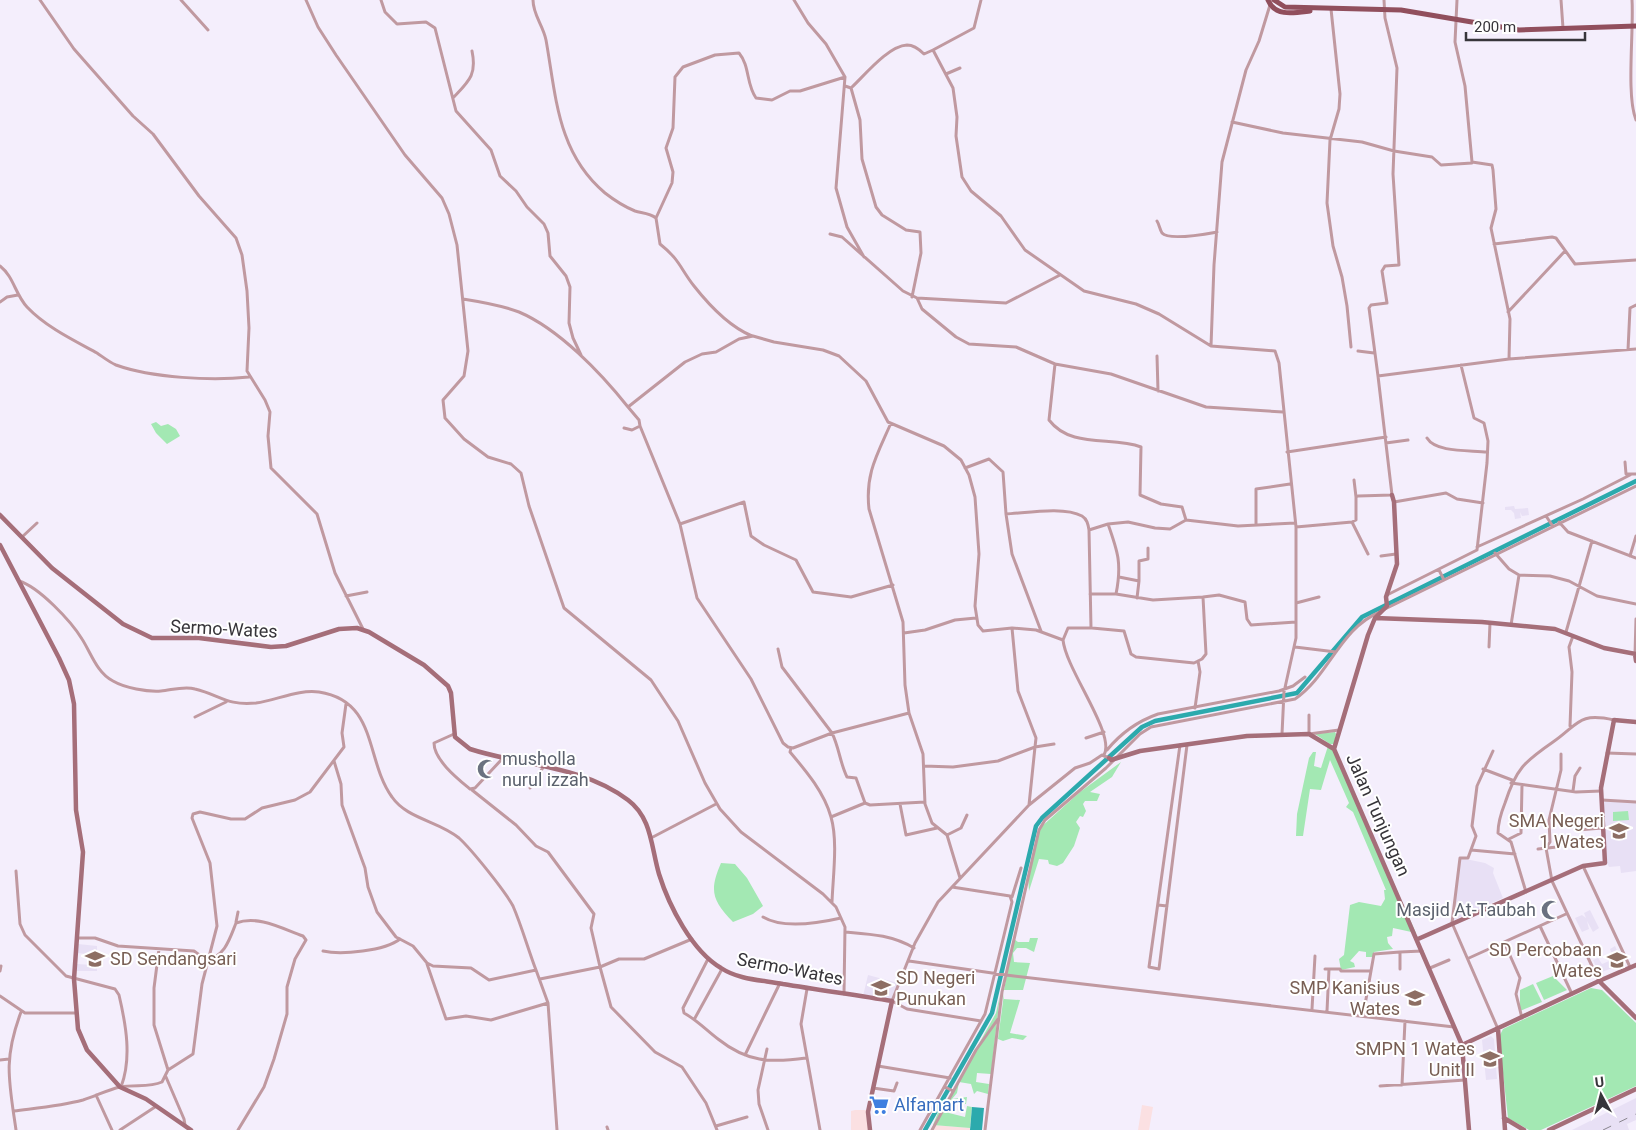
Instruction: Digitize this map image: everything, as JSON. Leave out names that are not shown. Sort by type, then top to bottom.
[{"type":"main road","points":[[1270,2],[1285,7],[1385,9],[1456,18],[1510,30],[1635,26]]},
{"type":"street","points":[[40,0],[74,49],[133,116],[153,134],[199,196],[236,238],[242,254],[247,291],[249,328],[247,371],[265,400],[270,412],[268,436],[271,468],[317,514],[335,573],[363,629],[416,660],[448,686],[452,699],[454,734],[434,743],[434,747],[443,762],[459,780],[516,826],[536,846],[548,852],[564,876],[592,909],[594,914],[591,928],[600,967],[611,1007],[618,1016],[636,1030],[655,1052],[682,1067],[706,1103],[716,1128],[747,1117]]},
{"type":"street","points":[[181,0],[208,30]]},
{"type":"street","points":[[306,0],[318,27],[354,81],[405,155],[442,198],[457,245],[468,341],[464,376],[443,400],[445,418],[464,439],[479,451],[511,464],[521,473],[529,506],[564,608],[651,680],[678,721],[716,804],[741,832],[832,902],[846,932],[844,994]]},
{"type":"street","points":[[381,0],[385,12],[397,24],[404,25],[420,21],[426,22],[435,28],[452,98],[460,116],[491,150],[500,176],[516,191],[527,207],[544,224],[548,233],[550,256],[566,276],[570,288],[569,324],[582,358]]},
{"type":"street","points":[[533,0],[535,13],[546,40],[552,86],[560,120],[576,155],[585,170],[605,193],[632,210],[656,218]]},
{"type":"street","points":[[794,0],[808,23],[826,44],[845,77],[838,143],[836,188],[847,227],[864,258]]},
{"type":"street","points":[[852,88],[894,49],[907,45],[914,47],[924,54],[974,28],[977,24],[981,0]]},
{"type":"street","points":[[1334,749],[1368,635],[1375,618],[1385,604],[1396,568],[1397,554],[1394,502],[1369,306],[1387,304],[1382,271],[1385,266],[1399,265],[1394,193],[1394,98],[1397,68],[1385,18],[1384,0]]},
{"type":"street","points":[[1456,0],[1455,42],[1466,86],[1472,163]]},
{"type":"street","points":[[1561,0],[1563,29]]},
{"type":"street","points":[[1632,0],[1635,26],[1632,100],[1636,120]]},
{"type":"street","points":[[1211,346],[1222,162],[1246,70],[1259,41],[1270,2]]},
{"type":"street","points":[[1328,8],[1340,94],[1339,109],[1330,140],[1328,212],[1332,246],[1342,277],[1351,347]]},
{"type":"street","points":[[933,50],[953,88],[956,101],[956,136],[961,172],[965,182],[971,191],[1001,216],[1025,250],[1084,291],[1136,304],[1159,314],[1211,346],[1275,351],[1279,363],[1290,484],[1296,525],[1296,647],[1284,691],[1282,734]]},
{"type":"street","points":[[452,98],[474,72],[472,51]]},
{"type":"street","points":[[845,77],[800,91],[790,91],[772,100],[756,98],[750,89],[746,61],[739,53],[715,55],[683,67],[675,76],[673,128],[666,148],[673,172],[672,183],[656,218],[660,244],[678,260],[694,285],[730,322],[743,332],[783,344],[823,350],[840,356],[866,382],[891,423],[944,446],[960,460],[974,486],[979,554],[974,606],[976,618],[983,631],[1012,628],[1041,631],[1064,640]]},
{"type":"street","points":[[946,74],[960,68]]},
{"type":"street","points":[[845,86],[852,88]]},
{"type":"street","points":[[852,88],[860,120],[862,159],[876,207],[882,215],[906,230],[920,232],[921,254],[915,298],[922,309],[956,337],[970,344],[1016,347],[1055,364],[1112,374],[1206,407],[1283,412]]},
{"type":"street","points":[[1232,122],[1330,140],[1362,142],[1394,151],[1432,158],[1441,165],[1472,163],[1492,166],[1496,205],[1491,228],[1510,319],[1509,359]]},
{"type":"street","points":[[1157,221],[1162,233],[1167,236],[1187,236],[1217,232]]},
{"type":"street","points":[[830,234],[842,237],[902,292],[915,298],[1006,303],[1061,275]]},
{"type":"street","points":[[1494,244],[1552,237],[1556,238],[1575,264],[1636,260]]},
{"type":"street","points":[[1508,312],[1565,251]]},
{"type":"street","points":[[0,266],[10,274],[18,295],[26,306],[42,320],[116,365],[172,376],[228,379],[249,377]]},
{"type":"street","points":[[0,302],[7,297],[18,295]]},
{"type":"street","points":[[463,299],[485,302],[520,313],[548,329],[582,358],[639,420],[680,524],[697,598],[750,679],[783,743],[791,748]]},
{"type":"street","points":[[1628,350],[1630,308],[1636,305]]},
{"type":"street","points":[[628,407],[685,362],[702,354],[721,350],[739,339],[753,336]]},
{"type":"street","points":[[1378,376],[1509,359],[1636,349]]},
{"type":"street","points":[[1358,351],[1374,353]]},
{"type":"street","points":[[1157,356],[1158,391]]},
{"type":"street","points":[[1055,364],[1049,420],[1052,424],[1064,432],[1091,441],[1112,441],[1141,447],[1140,495],[1161,504],[1182,507],[1186,520]]},
{"type":"street","points":[[1107,757],[1151,727],[1283,702],[1303,694],[1335,652],[1364,620],[1385,604],[1475,552],[1483,503],[1487,452],[1486,429],[1484,423],[1474,418],[1461,365]]},
{"type":"street","points":[[891,423],[870,470],[867,491],[874,532],[893,585],[904,633],[904,674],[909,713],[919,742],[924,766],[925,802],[930,819],[947,835],[960,878]]},
{"type":"street","points":[[624,428],[632,430],[640,426]]},
{"type":"street","points":[[1287,452],[1386,437]]},
{"type":"street","points":[[1428,438],[1431,444],[1438,448],[1487,452]]},
{"type":"street","points":[[1386,443],[1408,440]]},
{"type":"street","points":[[965,468],[989,460],[1003,472],[1006,514],[1012,554],[1041,631]]},
{"type":"street","points":[[1625,462],[1625,472],[1630,475]]},
{"type":"street","points":[[1477,547],[1630,475],[1636,474]]},
{"type":"street","points":[[1089,530],[1108,524],[1128,522],[1162,529],[1175,527],[1186,520],[1222,525],[1296,525],[1352,522],[1356,520],[1354,480]]},
{"type":"street","points":[[1256,525],[1256,489],[1290,484]]},
{"type":"street","points":[[1385,604],[1444,579],[1552,525],[1636,486]]},
{"type":"street","points":[[1394,502],[1446,493],[1457,499],[1483,503]]},
{"type":"street","points":[[1356,497],[1361,494],[1392,495]]},
{"type":"street","points":[[680,524],[744,502],[751,536],[764,545],[796,560],[814,592],[850,597],[893,585]]},
{"type":"street","points":[[1006,514],[1052,511],[1083,516],[1088,522],[1091,628]]},
{"type":"street","name":"Sermo-Wates","points":[[0,515],[44,561],[117,620],[152,638],[199,638],[271,647],[286,646],[339,629],[363,629]]},
{"type":"street","points":[[1546,516],[1552,525]]},
{"type":"street","points":[[1352,522],[1368,554]]},
{"type":"street","points":[[1559,522],[1568,532],[1636,558]]},
{"type":"street","points":[[21,538],[37,523]]},
{"type":"street","points":[[1108,524],[1119,554],[1119,577],[1116,594]]},
{"type":"street","points":[[1630,556],[1636,536]]},
{"type":"street","points":[[1566,632],[1592,541]]},
{"type":"street","points":[[0,545],[69,680],[74,704],[76,810],[83,852],[74,979],[78,1029],[87,1050],[120,1087],[146,1099],[191,1130]]},
{"type":"street","points":[[1137,598],[1139,581],[1138,561],[1148,560],[1148,548]]},
{"type":"street","points":[[1380,556],[1397,554]]},
{"type":"street","points":[[1495,554],[1509,569],[1519,575],[1550,576],[1569,581],[1597,596],[1636,604]]},
{"type":"street","points":[[1439,572],[1444,579]]},
{"type":"street","points":[[1511,625],[1519,575]]},
{"type":"street","points":[[1119,577],[1139,581]]},
{"type":"street","points":[[19,581],[26,583],[68,622],[82,638],[103,674],[113,682],[153,691],[194,689],[226,702],[257,702],[302,693],[319,692],[356,710],[362,720],[382,778],[392,797],[401,808],[459,838],[484,866],[512,904],[548,1003],[557,1130]]},
{"type":"street","points":[[346,596],[367,592]]},
{"type":"street","points":[[1090,594],[1116,594],[1153,600],[1219,595],[1245,602],[1247,619],[1251,625],[1296,622]]},
{"type":"street","points":[[985,1130],[1004,975],[1039,830],[1045,820],[1106,768],[1107,750],[1104,732],[1070,664],[1064,640],[1067,629],[1091,628],[1124,631],[1131,654],[1136,657],[1165,662],[1198,662],[1205,657],[1207,650],[1203,597]]},
{"type":"street","points":[[1296,603],[1319,597]]},
{"type":"street","points":[[904,633],[925,630],[955,620],[976,618]]},
{"type":"street","points":[[1375,618],[1490,623],[1566,632],[1604,648],[1636,654]]},
{"type":"street","points":[[1636,619],[1636,661]]},
{"type":"street","points":[[1489,647],[1490,623]]},
{"type":"street","points":[[1012,628],[1018,692],[1036,738],[1029,805]]},
{"type":"street","points":[[1570,727],[1572,672],[1569,647],[1573,635]]},
{"type":"street","points":[[1296,647],[1335,652]]},
{"type":"street","points":[[778,649],[782,667],[832,733],[837,743],[844,772],[848,777],[856,778],[865,803]]},
{"type":"street","points":[[1195,708],[1200,672],[1198,662]]},
{"type":"street","points":[[1107,750],[1123,734],[1143,720],[1158,714],[1284,691],[1305,676]]},
{"type":"street","points":[[195,717],[226,702]]},
{"type":"street","points":[[168,1070],[193,1054],[198,1006],[206,960],[217,926],[210,863],[192,818],[193,814],[200,812],[231,819],[245,819],[262,808],[295,800],[310,792],[344,748],[342,733],[346,704]]},
{"type":"street","points":[[791,748],[832,733],[909,713]]},
{"type":"street","points":[[1309,715],[1309,734]]},
{"type":"street","points":[[1522,785],[1520,833],[1509,839],[1500,836],[1498,832],[1511,782],[1530,759],[1579,720],[1589,716],[1636,722]]},
{"type":"street","points":[[1418,939],[1453,926],[1583,866],[1605,863],[1600,800],[1614,720]]},
{"type":"street","points":[[870,1130],[868,1112],[892,1001],[933,909],[951,887],[1029,805],[1075,768],[1107,757],[1247,736],[1309,734],[1340,730]]},
{"type":"street","points":[[1086,738],[1104,732]]},
{"type":"street","name":"Sermo-Wates","points":[[454,734],[460,742],[470,749],[585,777],[627,799],[642,813],[651,838],[664,889],[674,912],[692,939],[722,969],[744,978],[892,1001]]},
{"type":"street","name":"Jalan Tunjungan","points":[[1309,734],[1334,749],[1455,1027],[1462,1045],[1469,1130]]},
{"type":"street","points":[[924,766],[953,767],[998,761],[1035,747],[1054,744]]},
{"type":"street","points":[[1180,745],[1149,967],[1159,969],[1187,744]]},
{"type":"street","points":[[791,748],[790,752],[813,782],[831,817],[834,849],[832,902]]},
{"type":"street","points":[[1493,751],[1483,769],[1477,786],[1472,826],[1476,835],[1468,858],[1460,858],[1453,907],[1453,926],[1498,1029],[1505,1130]]},
{"type":"street","points":[[1607,753],[1636,754]]},
{"type":"street","points":[[1561,754],[1560,770],[1550,812],[1550,842],[1546,848],[1552,881],[1599,981],[1636,1018]]},
{"type":"street","points":[[472,790],[503,758]]},
{"type":"street","points":[[334,762],[341,784],[342,805],[365,868],[370,897],[377,912],[400,939],[413,946],[427,963],[446,1019],[466,1016],[491,1020],[548,1003]]},
{"type":"street","points":[[530,788],[544,766]]},
{"type":"street","points":[[1573,791],[1575,776],[1580,768]]},
{"type":"street","points":[[1483,769],[1522,785],[1573,791],[1601,791]]},
{"type":"street","points":[[1600,800],[1636,802]]},
{"type":"street","points":[[831,817],[865,803],[870,805],[925,802]]},
{"type":"street","points":[[651,838],[716,804]]},
{"type":"street","points":[[900,804],[906,835],[938,828]]},
{"type":"street","points":[[947,835],[961,828],[967,815]]},
{"type":"street","points":[[1578,830],[1602,828]]},
{"type":"street","points":[[1509,839],[1526,892]]},
{"type":"street","points":[[1538,849],[1557,847]]},
{"type":"street","points":[[1471,850],[1515,854]]},
{"type":"street","points":[[1583,866],[1630,967]]},
{"type":"street","points":[[920,1130],[946,1087],[985,1014],[996,974],[1012,897],[1021,868]]},
{"type":"street","points":[[16,871],[20,924],[25,935],[58,971],[74,979],[115,990],[120,995],[127,1048],[126,1072],[120,1087]]},
{"type":"street","points":[[951,887],[1012,897]]},
{"type":"street","points":[[1158,905],[1167,906]]},
{"type":"street","points":[[206,960],[216,956],[227,946],[238,912]]},
{"type":"street","points":[[1468,958],[1566,914]]},
{"type":"street","points":[[763,917],[784,924],[841,918]]},
{"type":"street","points":[[236,923],[251,919],[267,922],[302,936],[306,940],[298,952],[288,980],[287,1014],[274,1059],[264,1086],[238,1130]]},
{"type":"street","points":[[1540,926],[1572,994]]},
{"type":"street","points":[[846,932],[881,934],[914,948]]},
{"type":"street","points":[[78,938],[96,938],[118,946],[194,951],[206,960]]},
{"type":"street","points":[[323,951],[332,953],[370,949],[393,944],[400,939]]},
{"type":"street","points":[[540,979],[600,967],[620,960],[644,959],[692,939]]},
{"type":"street","points":[[1504,942],[1520,978],[1516,994],[1522,1018]]},
{"type":"street","points":[[14,1111],[71,1103],[120,1087],[139,1084],[149,1086],[162,1082],[168,1070],[154,1025],[154,988],[160,949]]},
{"type":"street","points":[[1362,1016],[1374,954],[1423,951]]},
{"type":"street","points":[[1400,952],[1400,968]]},
{"type":"street","points":[[1312,1009],[1315,956]]},
{"type":"street","points":[[709,958],[683,1009],[684,1013],[695,1018],[728,1047],[745,1055],[766,1062],[806,1058]]},
{"type":"street","points":[[1430,968],[1448,960]]},
{"type":"street","points":[[909,961],[1004,975],[1312,1009],[1455,1027]]},
{"type":"street","points":[[427,963],[433,966],[471,968],[489,980],[536,970]]},
{"type":"street","points":[[1462,1045],[1636,964]]},
{"type":"street","points":[[0,971],[1,966]]},
{"type":"street","points":[[695,1018],[722,969]]},
{"type":"street","points":[[1327,1011],[1327,969],[1340,969],[1340,972],[1370,971]]},
{"type":"street","points":[[745,1055],[780,983]]},
{"type":"street","points":[[807,989],[801,1024],[806,1058],[816,1099],[820,1130]]},
{"type":"street","points":[[0,996],[21,1012],[76,1013]]},
{"type":"street","points":[[892,1001],[907,1009],[981,1021]]},
{"type":"street","points":[[16,1130],[8,1072],[11,1038],[21,1012]]},
{"type":"street","points":[[932,1130],[975,1050],[998,1018]]},
{"type":"street","points":[[1402,1085],[1406,1021]]},
{"type":"street","points":[[968,1046],[975,1050]]},
{"type":"street","points":[[767,1049],[766,1062],[758,1090],[759,1104],[768,1130]]},
{"type":"street","points":[[0,1060],[9,1059]]},
{"type":"street","points":[[877,1066],[950,1078]]},
{"type":"street","points":[[166,1076],[186,1121],[185,1125]]},
{"type":"street","points":[[1380,1086],[1465,1080]]},
{"type":"street","points":[[873,1088],[894,1091],[897,1083]]},
{"type":"street","points":[[946,1087],[952,1091]]},
{"type":"street","points":[[1549,1130],[1636,1089]]},
{"type":"street","points":[[96,1095],[112,1130]]},
{"type":"street","points":[[120,1130],[155,1107]]},
{"type":"street","points":[[1504,1118],[1524,1130]]},
{"type":"shaded area","points":[[1514,506],[1515,509],[1528,508],[1529,515],[1522,516],[1520,512],[1521,518],[1515,519],[1514,513],[1511,510],[1505,510],[1505,507]]},
{"type":"shaded area","name":"SMA Negeri 1 Wates","points":[[1601,801],[1636,803],[1636,871],[1621,873],[1620,866],[1609,867],[1605,859]]},
{"type":"shaded area","points":[[1461,858],[1485,863],[1494,868],[1493,873],[1503,898],[1452,921]]},
{"type":"shaded area","points":[[1590,910],[1599,928],[1593,932],[1587,921],[1589,929],[1582,932],[1575,918],[1582,915],[1586,918],[1584,913]]},
{"type":"shaded area","name":"SD Sendangsari","points":[[78,944],[97,946],[97,971],[77,971],[77,964],[92,965],[93,955],[78,953]]},
{"type":"shaded area","name":"SD Percobaan Wates","points":[[1615,946],[1623,964],[1599,973],[1593,960],[1598,958],[1602,964],[1614,959],[1610,949]]},
{"type":"shaded area","name":"SD Negeri Punukan","points":[[868,975],[898,983],[892,999],[863,996]]},
{"type":"shaded area","name":"SMPN 1 Wates Unit II","points":[[1491,1036],[1494,1039],[1497,1079],[1486,1080],[1482,1040]]},
{"type":"shaded area","points":[[1636,1098],[1636,1120],[1627,1124],[1629,1130],[1572,1130]]},
{"type":"shaded area","points":[[1142,1105],[1153,1107],[1149,1130],[1138,1130]]},
{"type":"shaded area","points":[[868,1110],[870,1130],[851,1130],[851,1111]]},
{"type":"shaded area","points":[[934,1125],[970,1128],[970,1130],[932,1130]]},
{"type":"green space","points":[[156,422],[161,426],[168,424],[176,429],[180,436],[167,444],[156,433],[151,424]]},
{"type":"green space","points":[[1335,732],[1334,744],[1330,744],[1315,734]]},
{"type":"green space","points":[[1328,746],[1334,749],[1416,933],[1393,928],[1392,936],[1387,937],[1388,943],[1393,949],[1374,952],[1373,957],[1366,957],[1366,952],[1359,951],[1350,961],[1354,963],[1355,967],[1341,970],[1339,959],[1344,955],[1350,905],[1359,902],[1381,906],[1385,899],[1384,890],[1386,890],[1353,812],[1346,807],[1349,803],[1330,760],[1321,790],[1310,789],[1303,836],[1296,836],[1297,814],[1309,758],[1313,752],[1316,752],[1314,766],[1321,768]]},
{"type":"green space","points":[[1121,762],[1112,777],[1090,792],[1100,794],[1097,801],[1085,801],[1083,804],[1086,811],[1083,817],[1080,816],[1076,822],[1080,828],[1074,846],[1063,863],[1057,866],[1049,864],[1048,860],[1039,859],[1029,891],[1028,877],[1040,828],[1080,792]]},
{"type":"green space","points":[[1628,811],[1629,820],[1613,821],[1613,812]]},
{"type":"green space","points":[[721,863],[735,864],[747,878],[763,906],[753,914],[733,922],[717,901],[715,895],[715,881]]},
{"type":"green space","points":[[1030,938],[1038,938],[1034,952],[1026,948],[1017,948],[1013,953],[1014,962],[1030,963],[1023,990],[1004,990],[1014,939],[1018,942],[1029,942]]},
{"type":"green space","points":[[1553,976],[1567,990],[1544,1000],[1536,983]]},
{"type":"green space","points":[[1533,984],[1542,1002],[1520,1011],[1520,990]]},
{"type":"green space","points":[[1591,988],[1602,990],[1636,1023],[1636,1086],[1541,1130],[1529,1130],[1508,1118],[1499,1037],[1503,1029]]},
{"type":"green space","points":[[1004,994],[1004,999],[1020,1000],[1010,1033],[1027,1036],[1023,1040],[1012,1038],[1003,1041],[998,1039]]},
{"type":"green space","points":[[1000,995],[991,1074],[977,1073],[976,1082],[989,1084],[988,1094],[977,1091],[974,1094],[971,1084],[959,1082],[957,1093],[952,1099],[967,1097],[966,1104],[952,1104],[949,1113],[965,1117],[967,1106],[972,1107],[970,1128],[933,1125],[941,1105],[948,1099],[996,1013]]},
{"type":"water","points":[[972,1107],[984,1108],[982,1130],[970,1130]]},
{"type":"waterway","points":[[925,1130],[992,1013],[1036,826],[1042,818],[1142,727],[1155,721],[1297,693],[1362,617],[1636,481]]},
{"type":"railway","points":[[1603,1130],[1636,1114]]},
{"type":"place","name":"musholla nurul izzah","points":[[487,769]]},
{"type":"place","name":"SMA Negeri 1 Wates","points":[[1619,831]]},
{"type":"place","name":"Masjid At-Taubah","points":[[1551,910]]},
{"type":"place","name":"SD Sendangsari","points":[[95,959]]},
{"type":"place","name":"SD Percobaan Wates","points":[[1617,960]]},
{"type":"place","name":"SD Negeri Punukan","points":[[881,988]]},
{"type":"place","name":"SMP Kanisius Wates","points":[[1415,998]]},
{"type":"place","name":"SMPN 1 Wates Unit II","points":[[1490,1059]]},
{"type":"place","name":"Alfamart","points":[[879,1105]]}]
